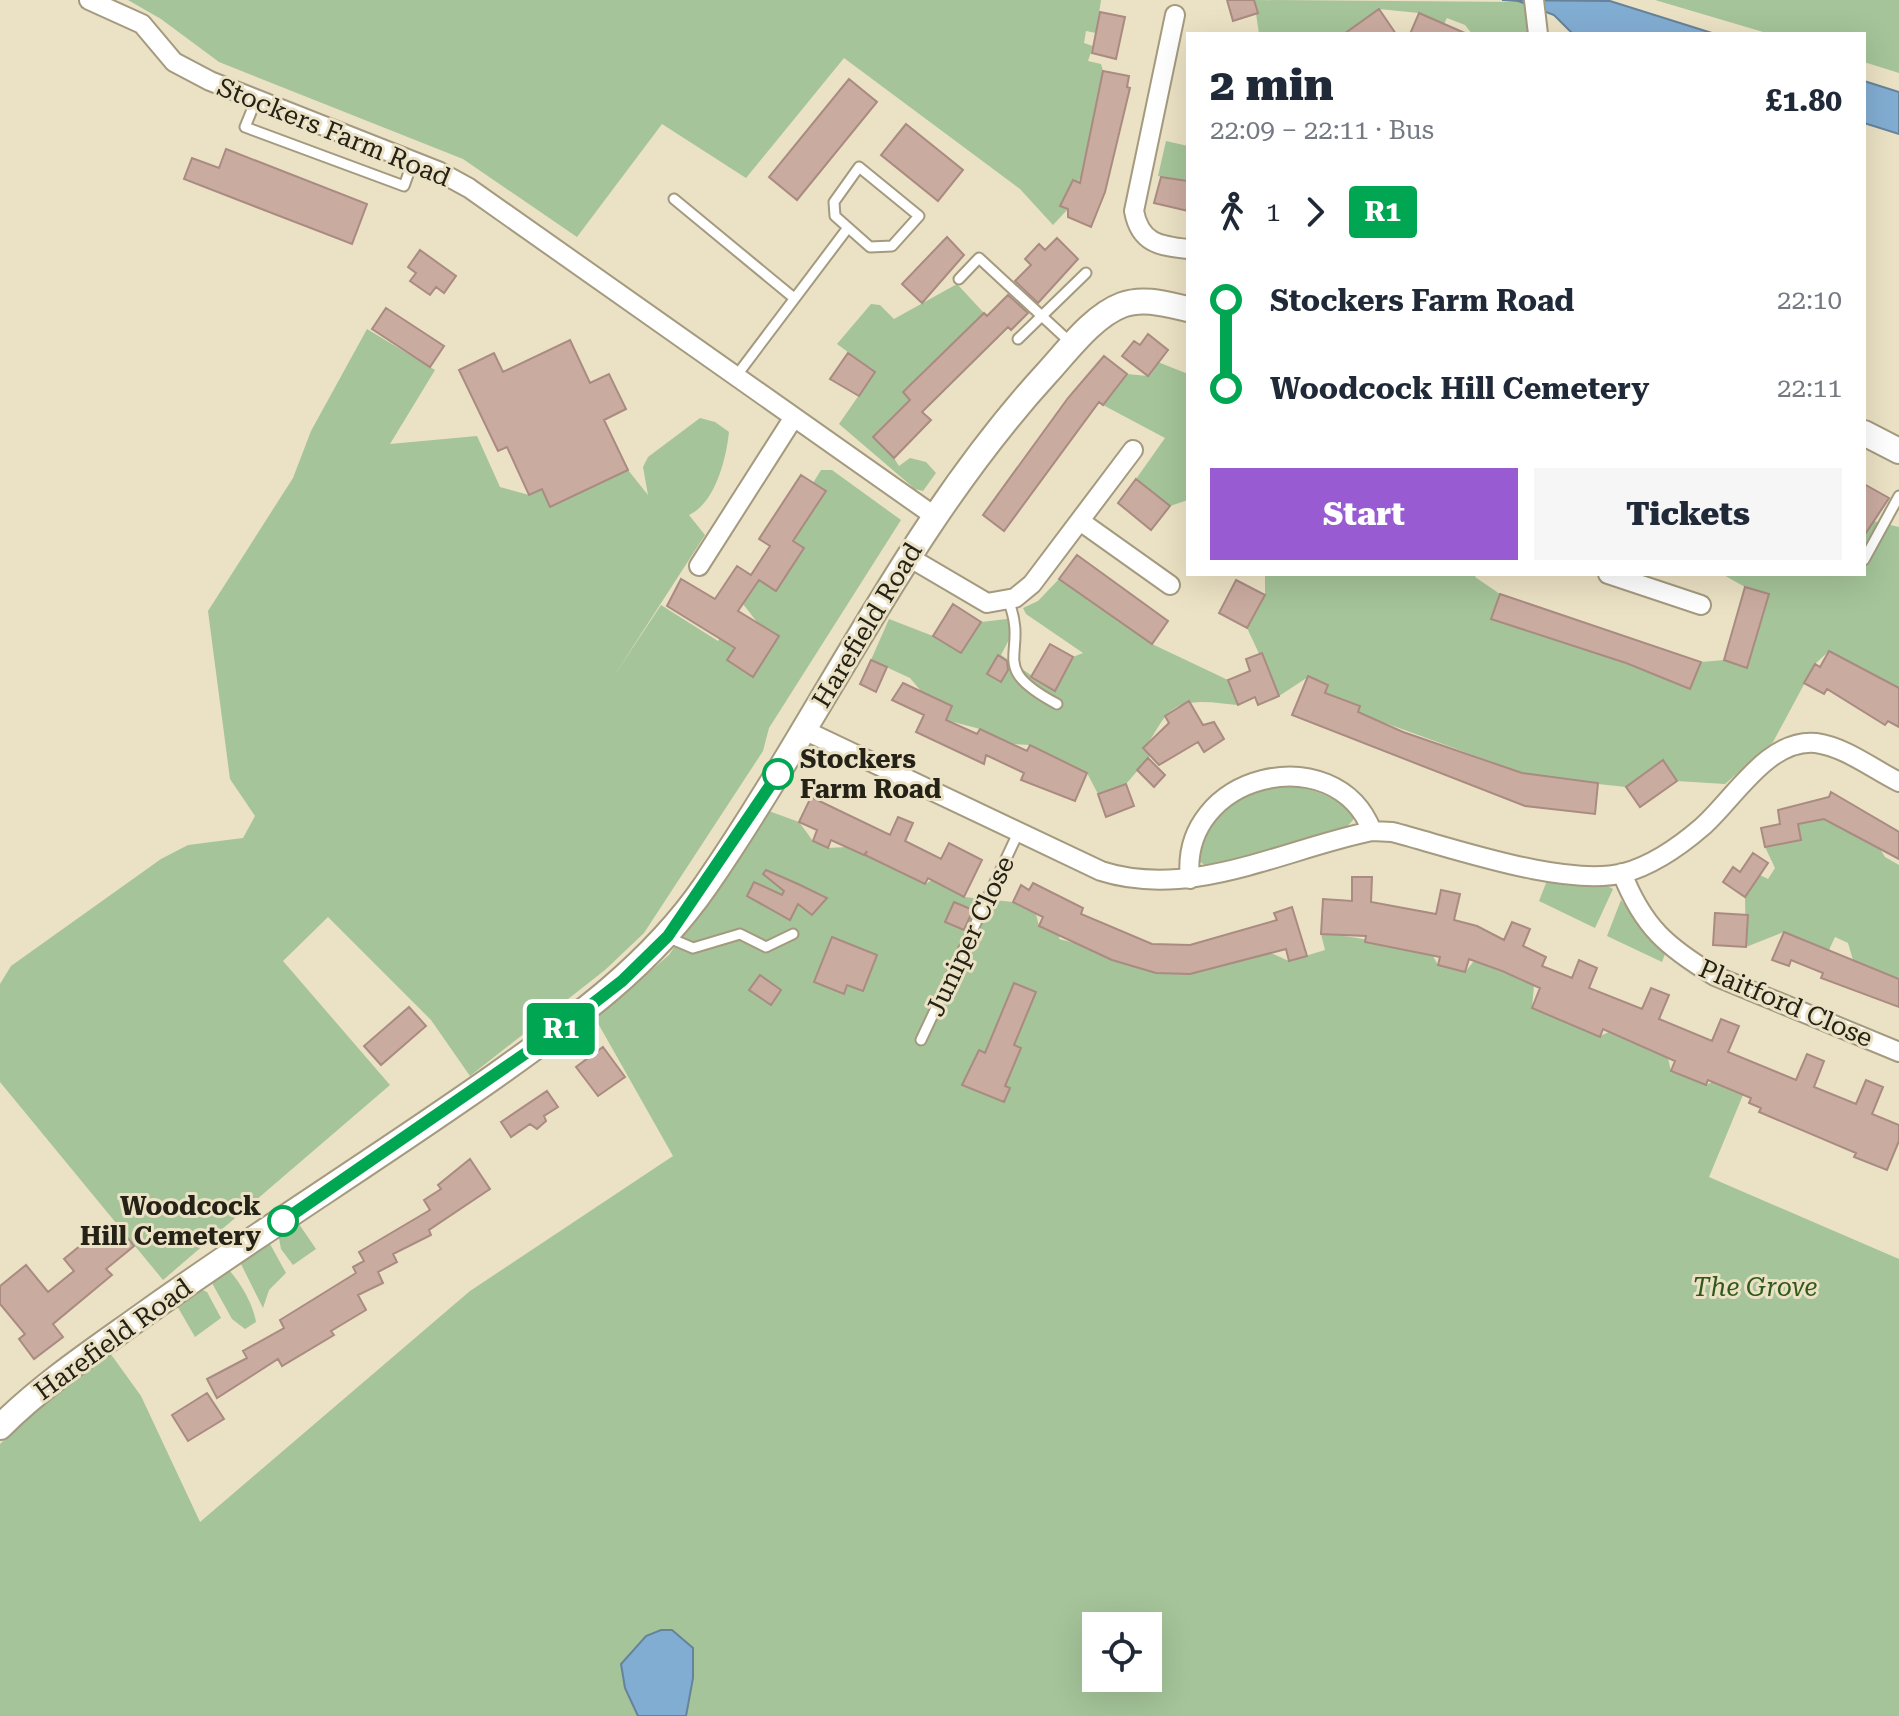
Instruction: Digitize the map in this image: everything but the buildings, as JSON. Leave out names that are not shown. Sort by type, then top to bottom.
[{"type":"street","name":"Stockers Farm Road","points":[[89,0],[142,24],[174,62],[210,81],[413,161],[469,188],[933,515]]},
{"type":"street","points":[[1534,0],[1538,32]]},
{"type":"street","points":[[1175,15],[1134,211],[1144,236],[1157,245],[1186,249]]},
{"type":"street","name":"Harefield Road","points":[[0,1427],[51,1383],[201,1274],[369,1165],[555,1033],[622,981],[667,937],[714,873],[804,730],[907,556],[981,449],[1074,345],[1112,310],[1142,301],[1186,309]]},
{"type":"street","points":[[699,566],[794,417]]},
{"type":"street","points":[[1866,434],[1899,451]]},
{"type":"street","points":[[907,556],[987,603],[1008,600],[1032,584],[1133,450]]},
{"type":"street","points":[[1080,521],[1170,585]]},
{"type":"street","points":[[1621,576],[1655,581],[1701,605]]},
{"type":"street","points":[[804,730],[1101,871],[1126,879],[1190,879],[1372,831],[1392,832],[1509,864],[1555,871],[1622,873],[1675,848],[1703,826],[1763,765],[1788,748],[1813,743],[1828,746],[1899,782]]},
{"type":"street","points":[[1190,879],[1188,858],[1194,834],[1216,805],[1237,788],[1279,774],[1325,785],[1360,806],[1372,831]]},
{"type":"street","name":"Plaitford Close","points":[[1622,873],[1633,903],[1646,923],[1663,942],[1687,960],[1715,976],[1899,1052]]},
{"type":"lane","points":[[256,100],[245,127],[404,186],[413,161]]},
{"type":"lane","points":[[859,167],[919,216],[892,246],[881,249],[870,247],[847,229],[835,216],[834,202],[859,167]]},
{"type":"lane","points":[[674,199],[794,298]]},
{"type":"lane","points":[[737,375],[847,229]]},
{"type":"lane","points":[[959,279],[979,258],[1074,345]]},
{"type":"lane","points":[[1018,339],[1086,273]]},
{"type":"lane","points":[[1866,556],[1899,496]]},
{"type":"lane","points":[[1008,600],[1015,618],[1012,649],[1017,675],[1025,686],[1057,704]]},
{"type":"lane","name":"Juniper Close","points":[[921,1040],[1019,831]]},
{"type":"lane","points":[[667,937],[693,948],[740,934],[766,947],[793,934]]},
{"type":"green space","points":[[128,0],[1101,0],[1096,33],[1086,31],[1084,43],[1093,46],[1088,61],[1101,64],[1103,71],[1082,175],[1078,182],[1073,180],[1060,205],[1068,209],[1053,225],[1020,189],[844,58],[746,178],[662,124],[577,237],[463,159],[219,62],[161,19]]},
{"type":"green space","points":[[1254,0],[1518,2],[1528,6],[1533,32],[1470,32],[1465,25],[1447,18],[1444,24],[1419,13],[1379,9],[1347,32],[1259,32]]},
{"type":"green space","points":[[1655,0],[1899,0],[1899,73],[1866,63],[1866,32],[1763,32]]},
{"type":"green space","points":[[1166,141],[1186,146],[1186,181],[1158,176]]},
{"type":"green space","points":[[957,284],[984,313],[904,391],[911,400],[894,458],[899,466],[910,458],[926,462],[936,473],[923,491],[915,489],[839,424],[875,372],[837,344],[871,304],[880,305],[894,319]]},
{"type":"green space","points":[[367,329],[435,370],[390,444],[477,436],[500,487],[529,495],[542,489],[550,507],[628,470],[648,495],[643,467],[648,457],[700,418],[715,422],[729,432],[718,480],[706,501],[689,515],[705,535],[612,679],[661,605],[718,641],[727,628],[749,634],[757,622],[743,604],[759,580],[776,591],[793,541],[825,492],[813,483],[821,470],[832,470],[901,520],[769,728],[763,751],[644,933],[605,970],[470,1076],[431,1020],[328,917],[283,961],[390,1085],[163,1280],[0,1082],[0,984],[11,966],[161,859],[188,845],[243,838],[255,816],[230,779],[208,611],[293,478],[311,431]]},
{"type":"green space","points":[[1158,362],[1186,373],[1186,501],[1170,506],[1136,479],[1165,438],[1103,405],[1127,374],[1148,376]]},
{"type":"green space","points":[[1866,519],[1899,527],[1899,688],[1829,651],[1815,664],[1773,742],[1725,784],[1677,781],[1663,760],[1626,787],[1533,777],[1358,713],[1360,706],[1325,693],[1328,684],[1308,677],[1279,696],[1247,628],[1265,595],[1265,576],[1475,576],[1500,594],[1492,619],[1611,658],[1690,689],[1701,662],[1724,660],[1747,667],[1769,595],[1726,576],[1866,576]]},
{"type":"green space","points":[[1059,579],[1152,644],[1228,680],[1238,705],[1198,702],[1172,710],[1143,748],[1150,756],[1126,784],[1098,794],[1087,773],[1030,745],[1013,744],[980,729],[946,720],[952,706],[921,691],[910,678],[871,660],[889,619],[933,636],[961,653],[981,622],[1007,619],[1014,630],[1001,655],[1055,691],[1073,657],[1083,653],[1026,614],[1023,608],[1038,601]]},
{"type":"green space","points":[[1278,783],[1328,796],[1354,813],[1353,820],[1343,831],[1218,864],[1206,866],[1199,861],[1208,830],[1225,808],[1248,794]]},
{"type":"green space","name":"The Grove","points":[[766,810],[799,822],[813,841],[827,848],[847,847],[925,884],[932,880],[964,897],[1013,902],[1036,914],[1039,926],[1060,935],[1059,939],[1083,945],[1112,960],[1158,973],[1201,971],[1231,946],[1249,959],[1271,953],[1289,961],[1325,950],[1321,934],[1405,948],[1433,956],[1438,965],[1465,972],[1474,961],[1534,985],[1532,1008],[1600,1036],[1609,1032],[1668,1058],[1671,1071],[1706,1085],[1712,1082],[1743,1095],[1709,1177],[1899,1259],[1899,1716],[0,1716],[0,1444],[37,1408],[110,1353],[141,1396],[200,1522],[470,1291],[673,1156],[595,1018],[669,955]]},
{"type":"green space","points":[[1822,810],[1836,817],[1835,825],[1880,849],[1885,857],[1899,865],[1899,979],[1853,960],[1848,943],[1835,937],[1829,950],[1784,932],[1746,947],[1745,897],[1760,875],[1768,879],[1775,868],[1765,847],[1801,840],[1798,824],[1815,821]]},
{"type":"green space","points":[[1548,878],[1600,882],[1613,889],[1595,928],[1539,901]]},
{"type":"green space","points":[[1621,900],[1665,954],[1662,962],[1607,936]]},
{"type":"green space","points":[[299,1224],[316,1249],[293,1265],[281,1249],[279,1238]]},
{"type":"green space","points":[[270,1244],[286,1273],[269,1290],[263,1308],[241,1264],[243,1258]]},
{"type":"green space","points":[[228,1269],[246,1294],[256,1322],[245,1329],[232,1319],[212,1283],[212,1278]]},
{"type":"green space","points":[[198,1288],[207,1292],[221,1318],[195,1337],[176,1304]]},
{"type":"water","points":[[1502,0],[1610,1],[1709,32],[1571,32],[1554,15],[1518,1]]},
{"type":"water","points":[[1866,82],[1899,92],[1899,134],[1866,124]]},
{"type":"water","points":[[661,1630],[672,1630],[693,1648],[693,1678],[686,1716],[638,1716],[625,1688],[621,1664],[646,1636]]},
{"type":"bus line","name":"R1","points":[[283,1221],[369,1165],[555,1033],[622,981],[668,936],[706,885],[778,774]]},
{"type":"place","name":"Stockers Farm Road","points":[[778,774]]},
{"type":"place","name":"Woodcock Hill Cemetery","points":[[283,1221]]}]
